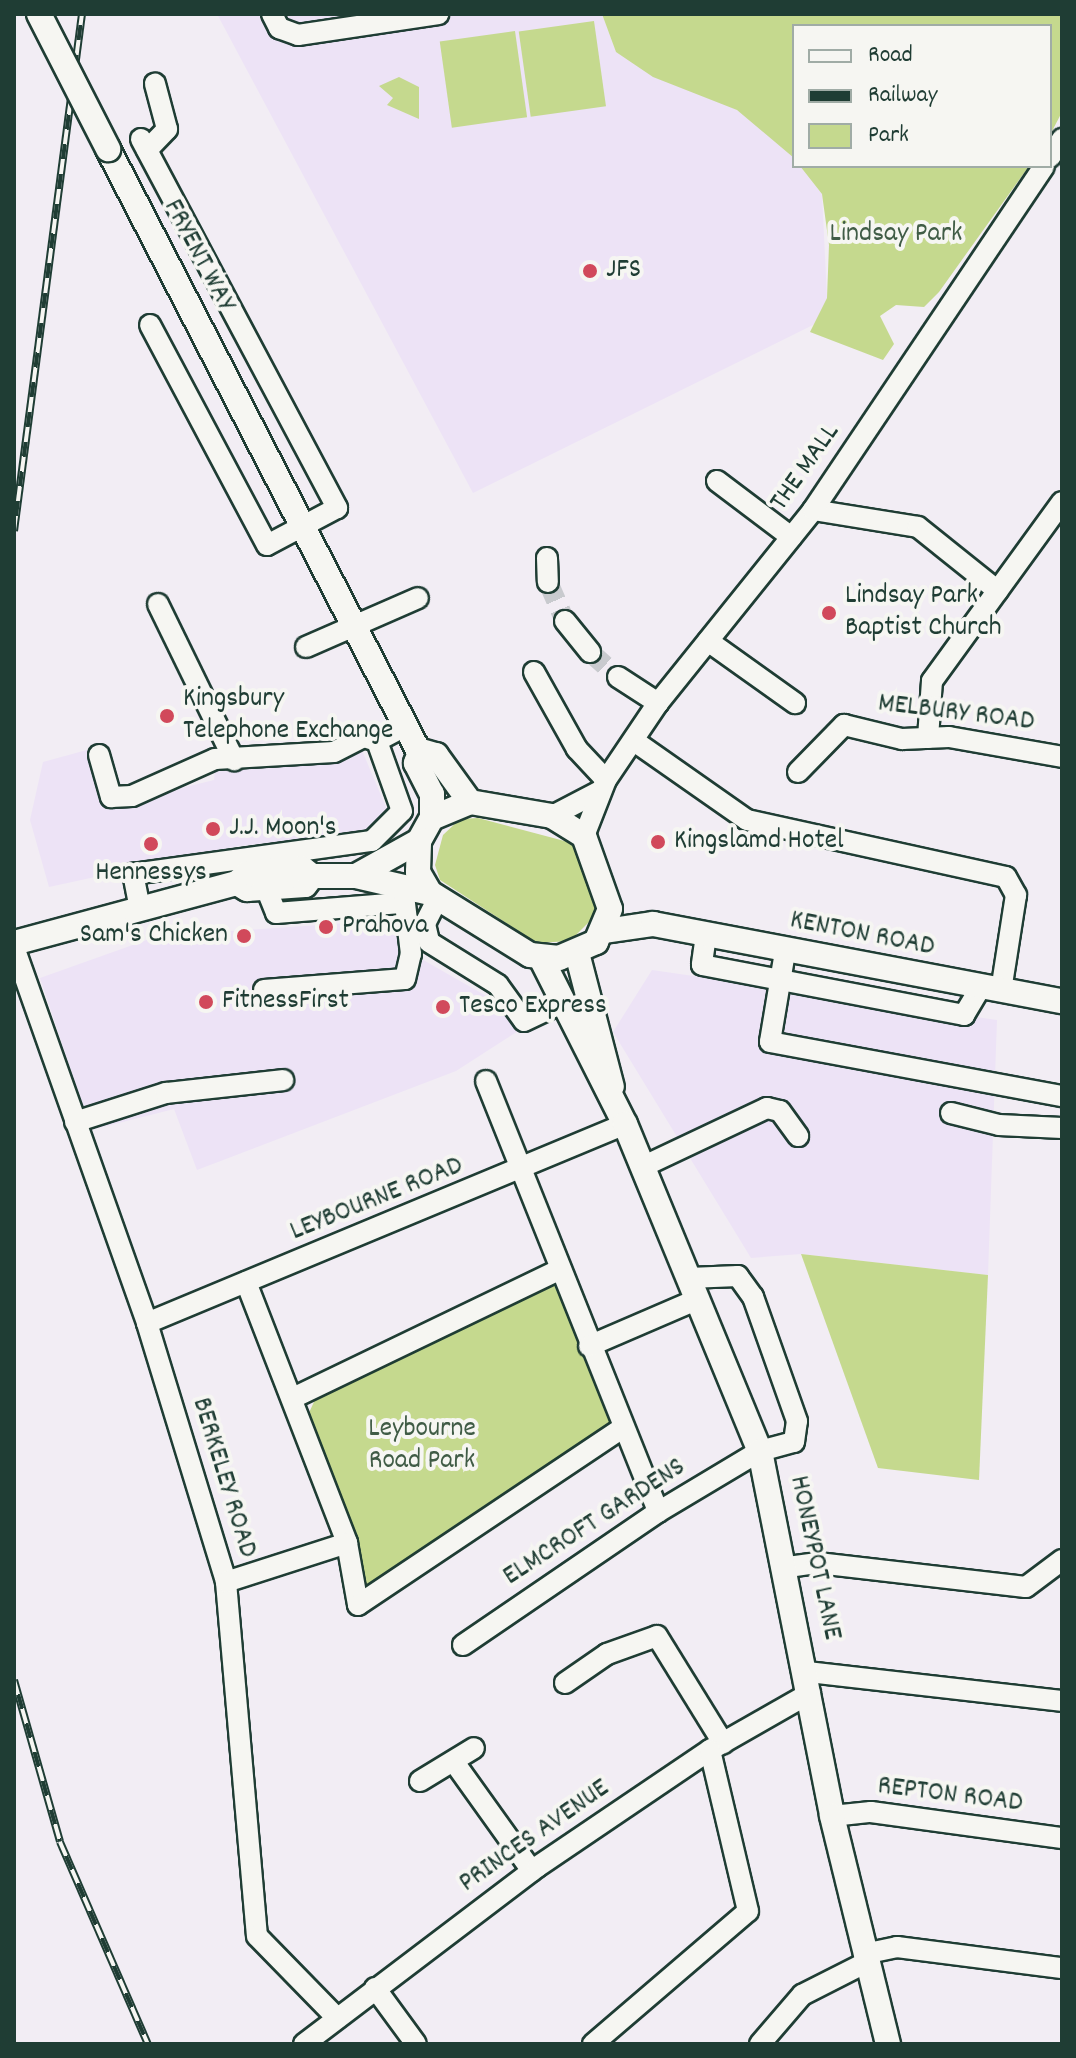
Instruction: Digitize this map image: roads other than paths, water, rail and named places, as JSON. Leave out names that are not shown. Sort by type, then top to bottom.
[{"type":"main road","name":"FRYENT WAY","points":[[39,14],[305,525],[405,726],[420,752],[436,755],[470,802]]},
{"type":"main road","name":"FRYENT WAY","points":[[420,752],[416,763],[432,794],[432,818]]},
{"type":"main road","points":[[470,802],[552,816],[584,836],[609,896],[605,931],[577,953],[541,958],[434,896],[418,872],[419,841],[432,818],[470,802]]},
{"type":"main road","points":[[356,876],[419,841]]},
{"type":"main road","points":[[237,883],[248,873],[302,868],[312,876],[356,876],[402,895],[434,896]]},
{"type":"main road","points":[[14,945],[139,904],[237,883],[266,888],[305,885],[312,876]]},
{"type":"main road","name":"KENTON ROAD","points":[[609,896],[653,924]]},
{"type":"main road","name":"KENTON ROAD","points":[[605,931],[653,924],[785,952],[1062,1001]]},
{"type":"main road","name":"HONEYPOT LANE","points":[[577,953],[620,1115]]},
{"type":"main road","name":"HONEYPOT LANE","points":[[541,958],[620,1115],[760,1451],[788,1567],[832,1816],[864,1959],[888,2044]]},
{"type":"street","points":[[272,14],[279,28],[298,35],[438,14]]},
{"type":"street","points":[[111,155],[144,144],[167,129],[155,84]]},
{"type":"street","name":"FRYENT WAY","points":[[144,144],[337,508],[305,525]]},
{"type":"street","name":"THE MALL","points":[[584,836],[603,786],[637,743],[658,703],[813,510],[1043,168]]},
{"type":"street","points":[[150,325],[267,545],[305,525]]},
{"type":"street","points":[[717,481],[791,537]]},
{"type":"street","points":[[928,738],[932,681],[1062,502]]},
{"type":"street","points":[[813,510],[918,527],[998,591]]},
{"type":"street","points":[[547,558],[548,582]]},
{"type":"street","points":[[306,647],[355,630],[418,598]]},
{"type":"street","points":[[158,604],[234,760]]},
{"type":"street","points":[[565,621],[590,652]]},
{"type":"street","points":[[708,641],[795,703]]},
{"type":"street","points":[[534,672],[577,749],[603,786]]},
{"type":"street","points":[[618,677],[658,703]]},
{"type":"street","name":"MELBURY ROAD","points":[[798,772],[844,725],[1062,757]]},
{"type":"street","points":[[99,755],[111,797],[132,796],[215,759],[234,760],[377,741],[405,726]]},
{"type":"street","points":[[139,904],[133,874],[372,841],[402,811],[377,741]]},
{"type":"street","points":[[637,743],[747,820],[1006,877],[1016,895],[991,990],[964,1015],[702,965],[706,935]]},
{"type":"street","name":"THE MALL","points":[[552,816],[603,786]]},
{"type":"street","points":[[264,990],[405,979],[411,954],[402,895],[276,913],[266,888]]},
{"type":"street","points":[[434,896],[425,924],[429,942],[498,985],[524,1021],[562,1003]]},
{"type":"street","name":"BERKELEY ROAD","points":[[14,945],[147,1323],[226,1582],[257,1936],[337,2018]]},
{"type":"street","points":[[785,952],[770,1042],[1062,1096]]},
{"type":"street","points":[[75,1122],[193,1090],[283,1080]]},
{"type":"street","points":[[486,1081],[519,1173],[561,1269],[621,1429],[658,1512]]},
{"type":"street","points":[[642,1167],[767,1108],[780,1111],[798,1136]]},
{"type":"street","points":[[951,1113],[999,1125],[1062,1128]]},
{"type":"street","name":"LEYBOURNE ROAD","points":[[147,1323],[519,1173],[620,1115]]},
{"type":"street","points":[[295,1397],[561,1269]]},
{"type":"street","name":"ELMCROFT GARDENS","points":[[463,1645],[658,1512],[760,1451],[786,1446],[799,1433],[753,1297],[738,1276],[693,1288]]},
{"type":"street","points":[[246,1282],[295,1397],[347,1543],[359,1605],[621,1429]]},
{"type":"street","points":[[589,1346],[693,1288]]},
{"type":"street","points":[[226,1582],[347,1543]]},
{"type":"street","points":[[788,1567],[818,1563],[1026,1587],[1062,1560]]},
{"type":"street","points":[[565,1683],[607,1654],[657,1636],[716,1746],[748,1911],[593,2044]]},
{"type":"street","points":[[809,1682],[1062,1701]]},
{"type":"street","name":"PRINCES AVENUE","points":[[304,2044],[532,1871],[809,1682]]},
{"type":"street","points":[[420,1781],[474,1748]]},
{"type":"street","points":[[454,1762],[532,1871]]},
{"type":"street","name":"REPTON ROAD","points":[[832,1816],[871,1812],[1062,1838]]},
{"type":"street","points":[[760,2044],[802,1995],[864,1959],[897,1947],[1062,1968]]},
{"type":"street","points":[[375,1988],[416,2044]]},
{"type":"tunnel","points":[[548,582],[565,621]]},
{"type":"tunnel","points":[[590,652],[618,677]]},
{"type":"railway","points":[[14,531],[82,14]]},
{"type":"railway","points":[[14,1680],[60,1842],[148,2044]]},
{"type":"place","name":"JFS","points":[[590,271]]},
{"type":"place","name":"Lindsay Park Baptist Church","points":[[829,613]]},
{"type":"place","name":"Kingsbury Telephone Exchange","points":[[167,716]]},
{"type":"place","name":"J.J. Moon's","points":[[213,829]]},
{"type":"place","name":"Kingslamd Hotel","points":[[658,842]]},
{"type":"place","name":"Hennessys","points":[[151,844]]},
{"type":"place","name":"Prahova","points":[[326,927]]},
{"type":"place","name":"Sam's Chicken","points":[[244,936]]},
{"type":"place","name":"FitnessFirst","points":[[206,1002]]},
{"type":"place","name":"Tesco Express","points":[[443,1007]]},
{"type":"park label","name":"Lindsay Park","points":[[896,235]]},
{"type":"park label","name":"Leybourne Road Park","points":[[422,1446]]}]
